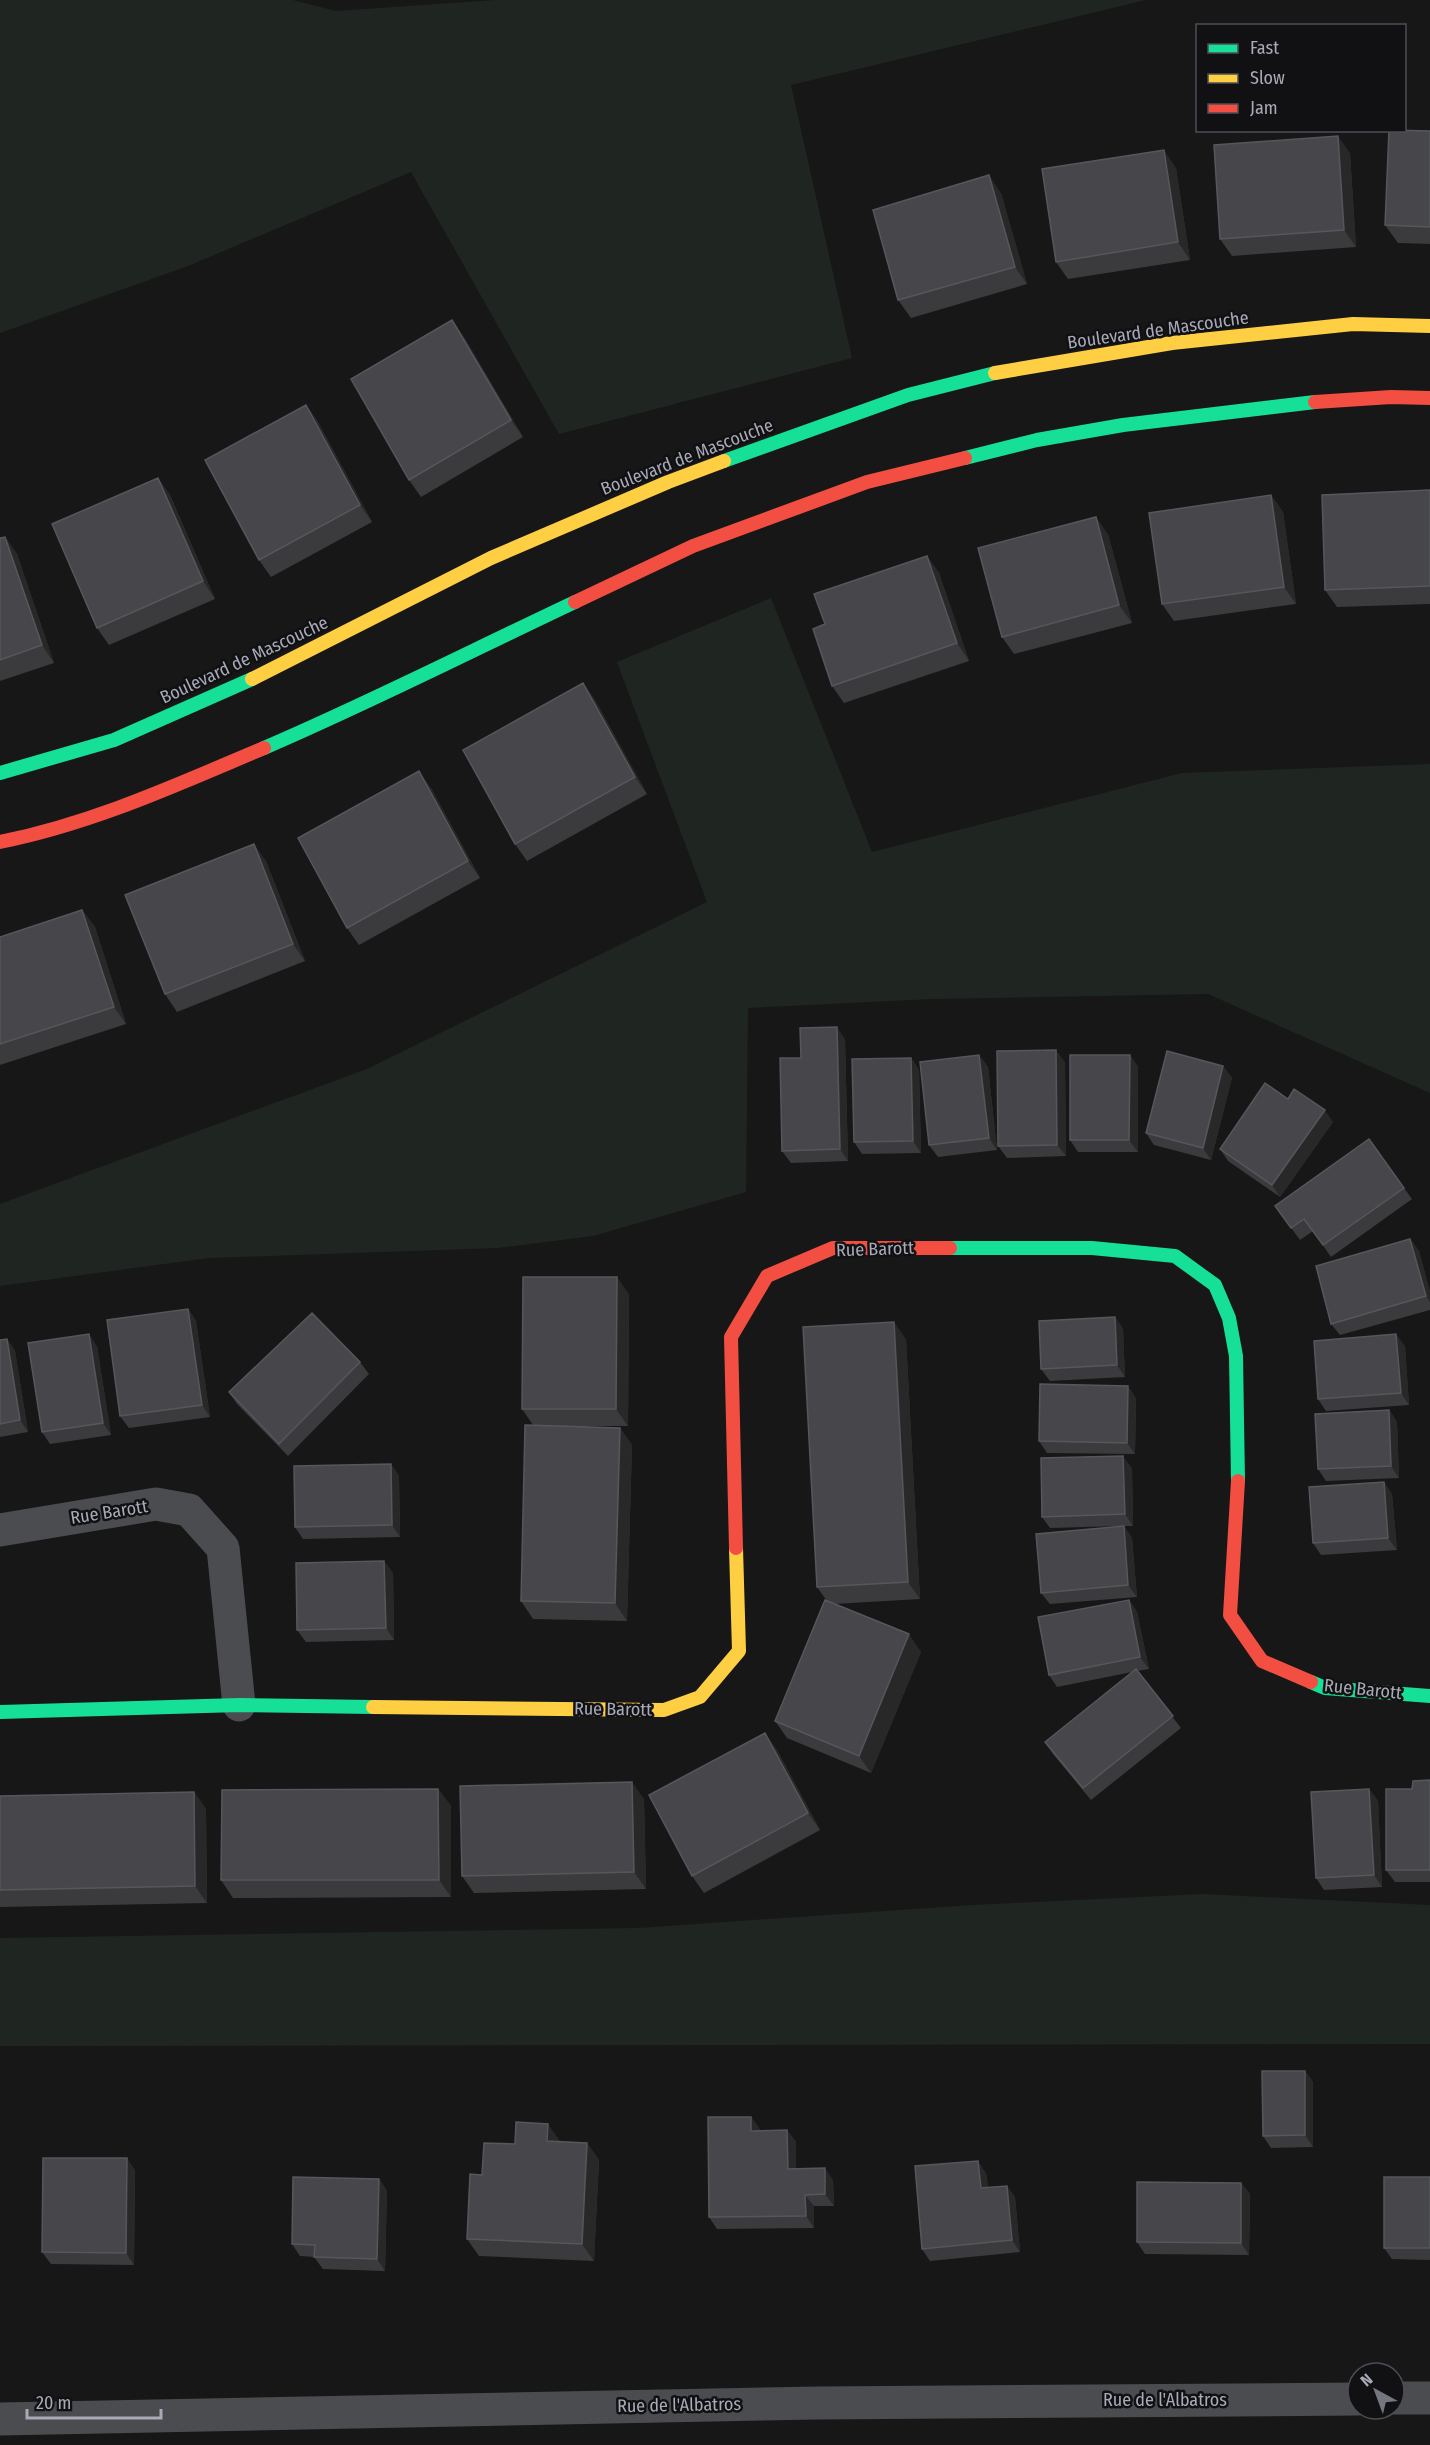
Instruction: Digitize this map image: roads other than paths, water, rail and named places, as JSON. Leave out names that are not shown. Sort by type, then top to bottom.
[{"type":"street","name":"Boulevard de Mascouche","points":[[0,773],[114,740],[278,667],[490,558],[668,482],[908,395],[998,372],[1172,343],[1353,324],[1430,326]]},
{"type":"street","points":[[0,842],[45,832],[126,807],[353,710],[412,679],[693,546],[867,482],[1037,440],[1123,424],[1306,403],[1391,397],[1430,398]]},
{"type":"street","name":"Rue Barott","points":[[0,1712],[239,1705],[664,1710],[700,1697],[739,1651],[731,1337],[767,1276],[833,1248],[1092,1248],[1175,1256],[1215,1285],[1229,1318],[1236,1368],[1238,1503],[1230,1615],[1262,1661],[1325,1688],[1430,1696]]},
{"type":"street","name":"Rue Barott","points":[[0,1530],[156,1504],[189,1510],[223,1548],[239,1705]]},
{"type":"street","points":[[1406,2398],[1430,2398]]},
{"type":"street","name":"Rue de l'Albatros","points":[[0,2419],[818,2403],[1346,2399]]}]
